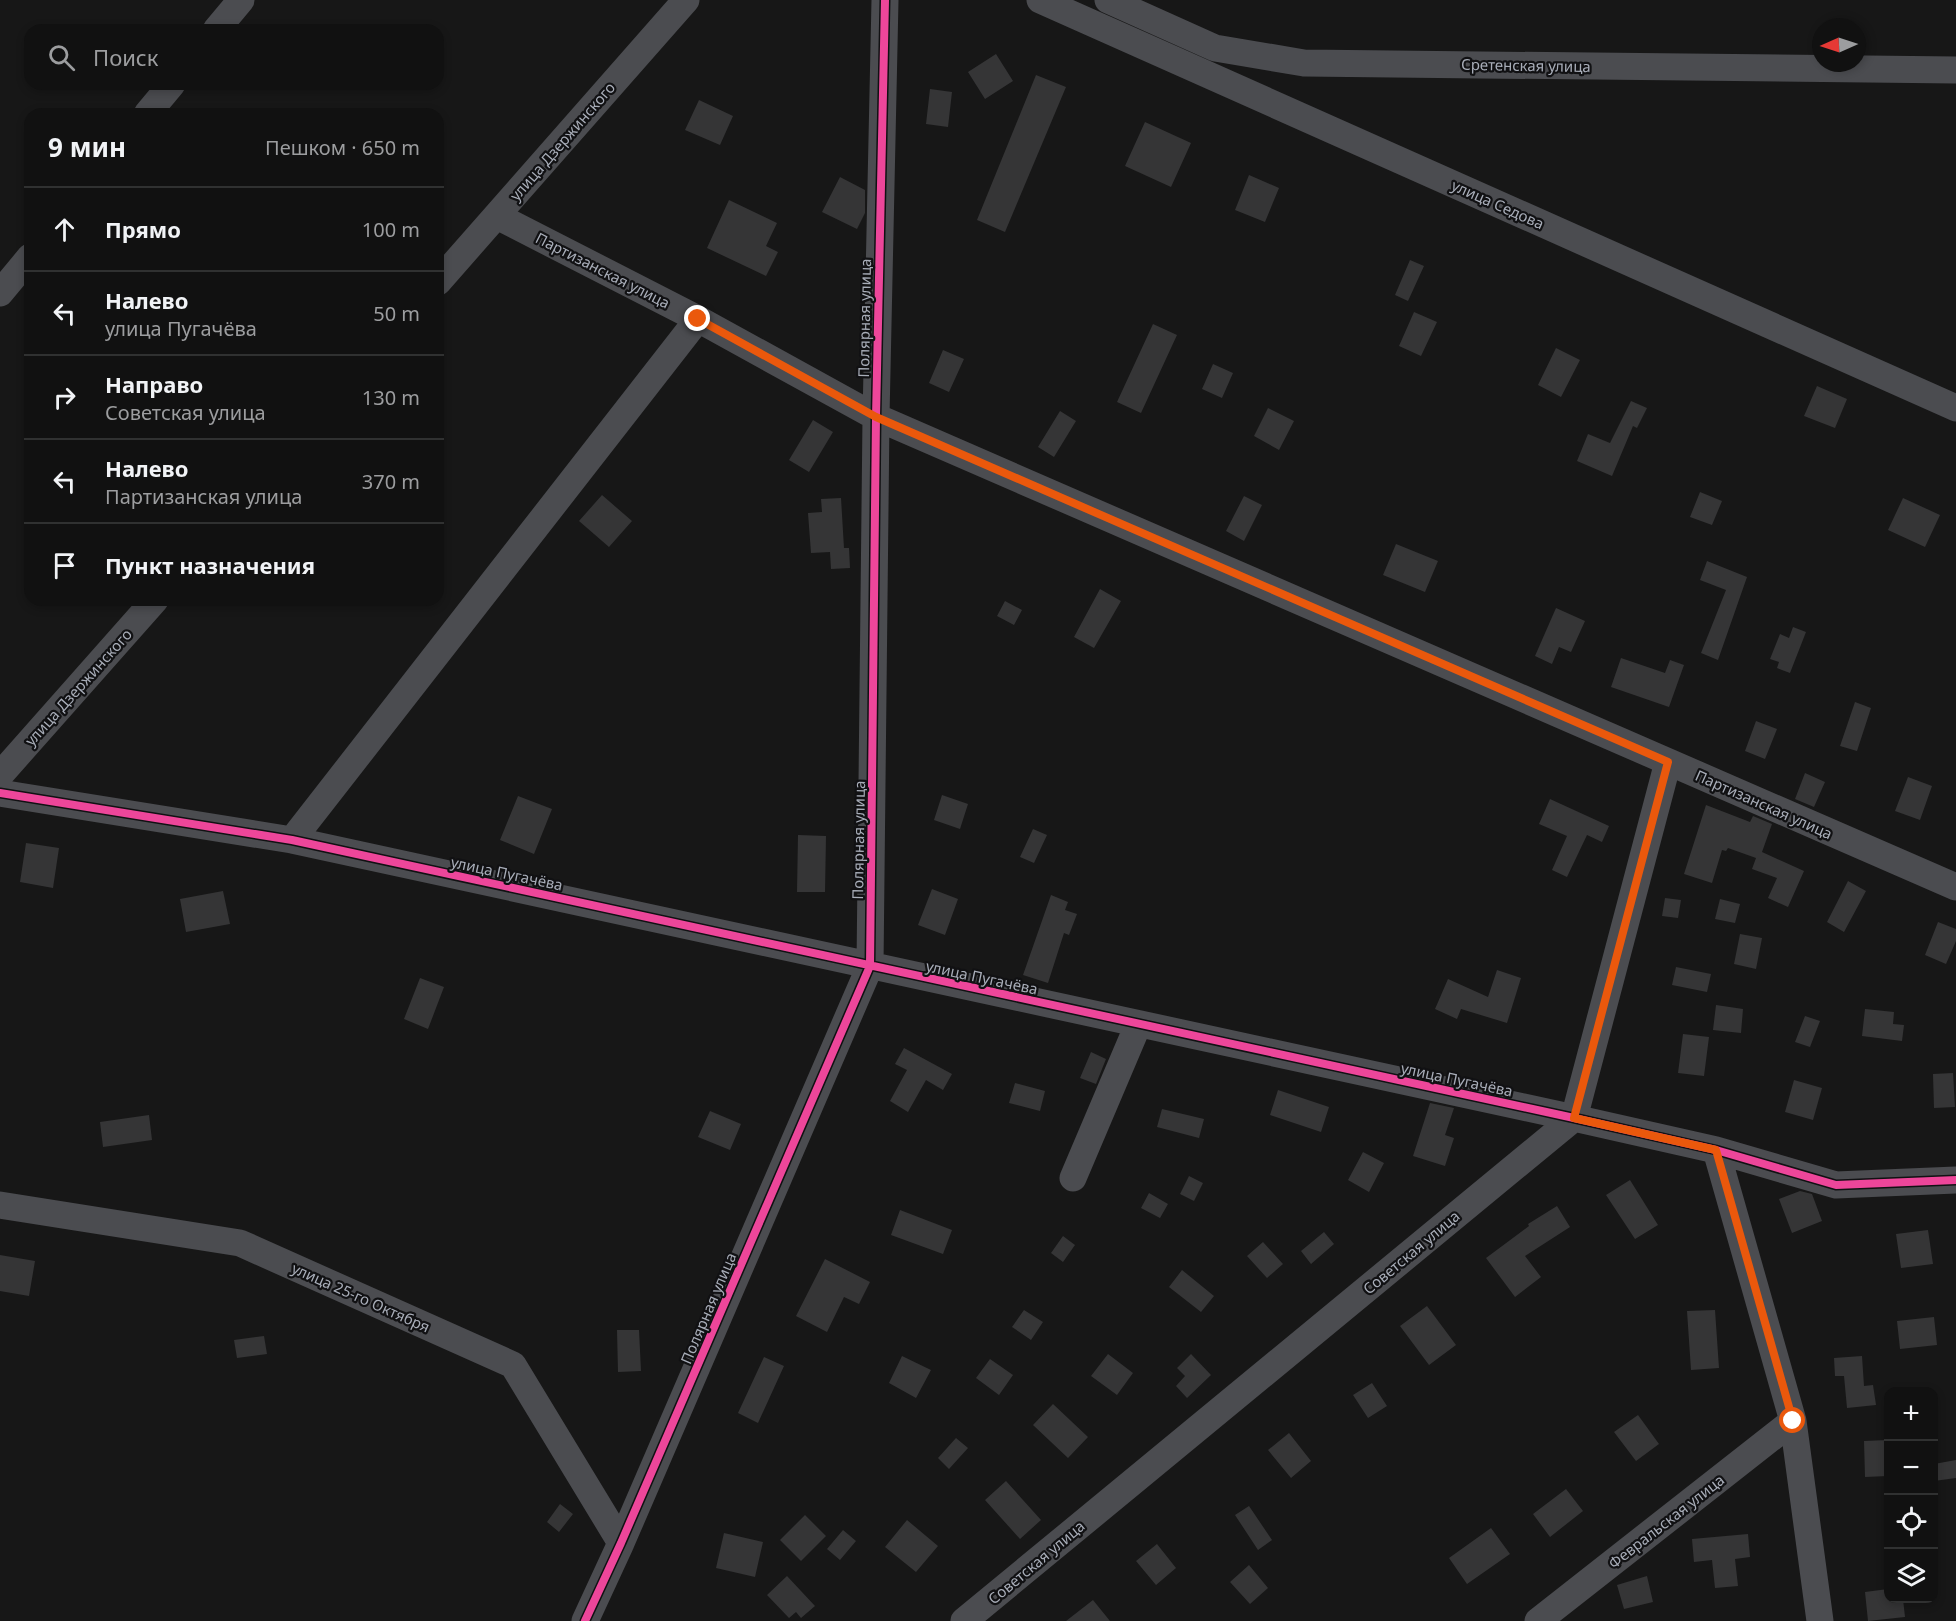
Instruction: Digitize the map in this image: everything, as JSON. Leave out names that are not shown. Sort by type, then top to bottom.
[{"type":"street","points":[[221,24],[241,0]]},
{"type":"street","name":"улица Дзержинского","points":[[444,275],[686,0]]},
{"type":"street","name":"Полярная улица","points":[[585,1621],[621,1543],[870,966],[876,417],[885,0]]},
{"type":"street","name":"улица Седова","points":[[1040,0],[1956,408]]},
{"type":"street","name":"Сретенская улица","points":[[1108,0],[1215,48],[1304,63],[1956,70]]},
{"type":"street","points":[[152,108],[167,90]]},
{"type":"street","name":"Партизанская улица","points":[[497,216],[698,319],[876,417],[1956,888]]},
{"type":"street","points":[[0,293],[24,263]]},
{"type":"street","points":[[292,840],[698,319]]},
{"type":"street","name":"улица Дзержинского","points":[[0,775],[150,606]]},
{"type":"street","points":[[1574,1118],[1668,762]]},
{"type":"street","name":"улица Пугачёва","points":[[0,793],[292,840],[1574,1118],[1716,1150],[1836,1185],[1956,1180]]},
{"type":"street","points":[[1073,1178],[1138,1025]]},
{"type":"street","name":"Советская улица","points":[[964,1621],[1574,1118]]},
{"type":"street","points":[[1716,1150],[1793,1421],[1820,1621]]},
{"type":"street","name":"улица 25-го Октября","points":[[0,1205],[240,1243],[513,1365],[621,1543]]},
{"type":"street","name":"Февральская улица","points":[[1538,1621],[1793,1421]]},
{"type":"building","points":[[996,54],[1013,81],[985,99],[968,72]]},
{"type":"building","points":[[1036,75],[1066,87],[1005,232],[977,220]]},
{"type":"building","points":[[930,89],[952,92],[948,127],[926,124]]},
{"type":"building","points":[[699,100],[733,116],[720,145],[685,130]]},
{"type":"building","points":[[1145,122],[1191,143],[1171,187],[1125,166]]},
{"type":"building","points":[[1249,175],[1279,188],[1265,222],[1235,210]]},
{"type":"building","points":[[840,177],[865,190],[865,213],[857,229],[822,212]]},
{"type":"building","points":[[729,200],[777,223],[766,246],[778,252],[766,276],[707,248]]},
{"type":"building","points":[[1410,260],[1424,266],[1408,301],[1395,295]]},
{"type":"building","points":[[1414,312],[1437,322],[1421,356],[1399,346]]},
{"type":"building","points":[[1153,324],[1177,335],[1141,413],[1117,402]]},
{"type":"building","points":[[1556,348],[1580,360],[1561,397],[1538,385]]},
{"type":"building","points":[[943,350],[964,359],[949,392],[929,383]]},
{"type":"building","points":[[1213,364],[1233,373],[1222,398],[1202,389]]},
{"type":"building","points":[[1817,386],[1847,399],[1835,428],[1804,416]]},
{"type":"building","points":[[1631,401],[1647,408],[1637,428],[1633,426],[1612,476],[1577,461],[1588,434],[1610,443]]},
{"type":"building","points":[[1268,408],[1294,421],[1279,450],[1254,436]]},
{"type":"building","points":[[1060,411],[1076,421],[1054,457],[1038,447]]},
{"type":"building","points":[[813,420],[833,432],[809,472],[789,460]]},
{"type":"building","points":[[1700,492],[1722,501],[1712,525],[1690,517]]},
{"type":"building","points":[[602,495],[632,521],[609,547],[579,521]]},
{"type":"building","points":[[1244,496],[1262,505],[1244,541],[1226,531]]},
{"type":"building","points":[[841,498],[844,548],[849,548],[850,568],[831,569],[830,552],[811,553],[808,513],[822,512],[821,499]]},
{"type":"building","points":[[1903,498],[1940,515],[1925,547],[1888,530]]},
{"type":"building","points":[[1396,544],[1438,561],[1425,592],[1383,575]]},
{"type":"building","points":[[1707,561],[1747,577],[1718,660],[1701,653],[1726,590],[1700,580]]},
{"type":"building","points":[[1100,589],[1121,601],[1094,648],[1074,637]]},
{"type":"building","points":[[1005,601],[1022,610],[1014,625],[997,616]]},
{"type":"building","points":[[1556,608],[1585,621],[1571,652],[1559,647],[1552,664],[1535,656]]},
{"type":"building","points":[[1793,627],[1806,632],[1790,673],[1777,668],[1779,662],[1770,659],[1780,634],[1789,638]]},
{"type":"building","points":[[1621,658],[1665,673],[1670,660],[1684,665],[1669,707],[1611,687]]},
{"type":"building","points":[[1855,702],[1871,708],[1857,751],[1840,746]]},
{"type":"building","points":[[1756,721],[1777,729],[1765,759],[1745,751]]},
{"type":"building","points":[[1805,773],[1825,782],[1814,807],[1795,799]]},
{"type":"building","points":[[1908,777],[1932,786],[1920,820],[1895,811]]},
{"type":"building","points":[[942,795],[968,804],[960,829],[934,820]]},
{"type":"building","points":[[518,796],[552,809],[534,854],[500,840]]},
{"type":"building","points":[[1550,799],[1609,826],[1602,842],[1587,835],[1567,877],[1552,870],[1567,836],[1539,824]]},
{"type":"building","points":[[1706,805],[1750,822],[1753,816],[1772,824],[1762,852],[1804,871],[1788,907],[1768,898],[1777,878],[1752,869],[1756,858],[1728,848],[1726,851],[1722,850],[1712,883],[1684,874]]},
{"type":"building","points":[[1033,829],[1047,835],[1034,863],[1020,857]]},
{"type":"building","points":[[798,835],[826,836],[825,892],[797,892]]},
{"type":"building","points":[[26,843],[59,848],[53,888],[20,882]]},
{"type":"building","points":[[1848,881],[1866,891],[1844,932],[1827,922]]},
{"type":"building","points":[[932,889],[958,899],[945,935],[918,925]]},
{"type":"building","points":[[223,891],[230,924],[186,932],[180,899]]},
{"type":"building","points":[[1051,895],[1068,902],[1065,910],[1077,914],[1069,935],[1064,933],[1048,983],[1023,975]]},
{"type":"building","points":[[1665,898],[1681,900],[1678,918],[1662,916]]},
{"type":"building","points":[[1720,899],[1740,904],[1735,923],[1715,919]]},
{"type":"building","points":[[1938,922],[1956,929],[1956,941],[1946,964],[1925,955]]},
{"type":"building","points":[[1740,934],[1762,938],[1756,969],[1734,964]]},
{"type":"building","points":[[1676,967],[1711,974],[1707,992],[1672,985]]},
{"type":"building","points":[[1497,970],[1521,978],[1507,1023],[1461,1009],[1457,1019],[1435,1009],[1448,979],[1488,997]]},
{"type":"building","points":[[420,978],[444,987],[428,1029],[404,1019]]},
{"type":"building","points":[[1716,1005],[1743,1009],[1741,1033],[1713,1030]]},
{"type":"building","points":[[1865,1009],[1894,1012],[1893,1024],[1904,1025],[1902,1041],[1862,1036]]},
{"type":"building","points":[[1805,1016],[1820,1021],[1810,1047],[1795,1042]]},
{"type":"building","points":[[1683,1034],[1709,1037],[1704,1076],[1678,1073]]},
{"type":"building","points":[[904,1048],[952,1074],[943,1090],[926,1080],[908,1112],[890,1101],[907,1070],[895,1064]]},
{"type":"building","points":[[1091,1052],[1106,1059],[1096,1084],[1080,1078]]},
{"type":"building","points":[[1953,1073],[1955,1107],[1934,1108],[1933,1074]]},
{"type":"building","points":[[1794,1080],[1822,1088],[1813,1120],[1785,1112]]},
{"type":"building","points":[[1015,1083],[1045,1091],[1040,1111],[1009,1103]]},
{"type":"building","points":[[1278,1090],[1329,1107],[1321,1132],[1270,1115]]},
{"type":"building","points":[[1430,1103],[1454,1108],[1445,1135],[1454,1138],[1445,1166],[1413,1156]]},
{"type":"building","points":[[1162,1109],[1204,1119],[1199,1138],[1157,1127]]},
{"type":"building","points":[[710,1111],[741,1124],[730,1150],[698,1137]]},
{"type":"building","points":[[149,1115],[152,1140],[103,1147],[100,1122]]},
{"type":"building","points":[[1363,1152],[1384,1163],[1369,1192],[1348,1180]]},
{"type":"building","points":[[1189,1176],[1203,1183],[1194,1201],[1180,1194]]},
{"type":"building","points":[[1630,1180],[1658,1225],[1635,1239],[1606,1195]]},
{"type":"building","points":[[1800,1191],[1812,1194],[1822,1221],[1792,1233],[1779,1199]]},
{"type":"building","points":[[1149,1193],[1168,1204],[1160,1218],[1141,1208]]},
{"type":"building","points":[[1557,1206],[1570,1227],[1525,1256],[1541,1277],[1515,1297],[1486,1258],[1529,1226],[1528,1224]]},
{"type":"building","points":[[900,1210],[952,1230],[943,1254],[891,1235]]},
{"type":"building","points":[[1928,1230],[1933,1264],[1901,1268],[1896,1234]]},
{"type":"building","points":[[1324,1232],[1334,1244],[1311,1264],[1301,1251]]},
{"type":"building","points":[[1063,1236],[1075,1245],[1063,1262],[1051,1253]]},
{"type":"building","points":[[1263,1242],[1283,1264],[1267,1278],[1247,1256]]},
{"type":"building","points":[[0,1255],[35,1261],[29,1296],[0,1291]]},
{"type":"building","points":[[825,1259],[870,1282],[859,1304],[844,1297],[827,1332],[796,1316]]},
{"type":"building","points":[[1182,1270],[1214,1296],[1201,1312],[1169,1287]]},
{"type":"building","points":[[1427,1306],[1456,1345],[1429,1365],[1400,1326]]},
{"type":"building","points":[[1024,1310],[1043,1322],[1031,1340],[1012,1327]]},
{"type":"building","points":[[1715,1310],[1719,1368],[1691,1370],[1687,1311]]},
{"type":"building","points":[[1934,1317],[1937,1345],[1900,1349],[1897,1321]]},
{"type":"building","points":[[617,1330],[639,1330],[641,1371],[618,1372]]},
{"type":"building","points":[[264,1336],[267,1354],[237,1358],[234,1340]]},
{"type":"building","points":[[1108,1354],[1133,1373],[1117,1395],[1091,1376]]},
{"type":"building","points":[[1191,1354],[1211,1375],[1187,1398],[1176,1386],[1185,1376],[1177,1368]]},
{"type":"building","points":[[902,1356],[931,1370],[916,1398],[889,1383]]},
{"type":"building","points":[[1862,1356],[1864,1386],[1873,1385],[1876,1405],[1847,1408],[1844,1376],[1835,1376],[1834,1358]]},
{"type":"building","points":[[764,1357],[784,1366],[758,1423],[738,1413]]},
{"type":"building","points":[[990,1359],[1013,1375],[999,1395],[976,1378]]},
{"type":"building","points":[[1372,1383],[1387,1406],[1368,1418],[1353,1395]]},
{"type":"building","points":[[1053,1404],[1088,1437],[1068,1458],[1033,1425]]},
{"type":"building","points":[[1638,1415],[1659,1444],[1636,1461],[1614,1432]]},
{"type":"building","points":[[1289,1433],[1311,1461],[1291,1478],[1268,1450]]},
{"type":"building","points":[[956,1438],[968,1448],[949,1469],[938,1458]]},
{"type":"building","points":[[1884,1440],[1884,1476],[1865,1477],[1864,1441]]},
{"type":"building","points":[[1956,1460],[1956,1478],[1938,1480],[1938,1463]]},
{"type":"building","points":[[1006,1481],[1041,1520],[1020,1539],[985,1500]]},
{"type":"building","points":[[1566,1489],[1583,1511],[1550,1537],[1533,1514]]},
{"type":"building","points":[[560,1504],[573,1514],[559,1532],[547,1522]]},
{"type":"building","points":[[1249,1506],[1272,1540],[1258,1550],[1235,1515]]},
{"type":"building","points":[[805,1515],[826,1536],[801,1561],[780,1540]]},
{"type":"building","points":[[907,1520],[938,1546],[916,1572],[885,1547]]},
{"type":"building","points":[[1491,1528],[1510,1554],[1467,1584],[1449,1558]]},
{"type":"building","points":[[843,1530],[856,1541],[840,1560],[827,1549]]},
{"type":"building","points":[[724,1533],[763,1542],[755,1577],[716,1568]]},
{"type":"building","points":[[1748,1534],[1750,1557],[1735,1559],[1738,1586],[1715,1588],[1712,1560],[1694,1562],[1692,1539]]},
{"type":"building","points":[[1157,1544],[1176,1568],[1156,1585],[1136,1561]]},
{"type":"building","points":[[1249,1565],[1268,1588],[1250,1604],[1230,1582]]},
{"type":"building","points":[[787,1576],[815,1606],[801,1618],[796,1612],[789,1618],[767,1595]]},
{"type":"building","points":[[1647,1576],[1653,1602],[1624,1609],[1617,1585]]},
{"type":"building","points":[[1884,1590],[1884,1603],[1903,1603],[1905,1617],[1868,1621],[1865,1592]]},
{"type":"building","points":[[1093,1600],[1110,1621],[1066,1621]]},
{"type":"cycle path","points":[[585,1621],[621,1543],[870,966],[876,417],[885,0]]},
{"type":"cycle path","points":[[0,793],[292,840],[1574,1118],[1716,1150],[1836,1185],[1956,1180]]},
{"type":"route","points":[[698,319],[876,417],[1668,762],[1574,1118],[1716,1150],[1793,1421]]}]
